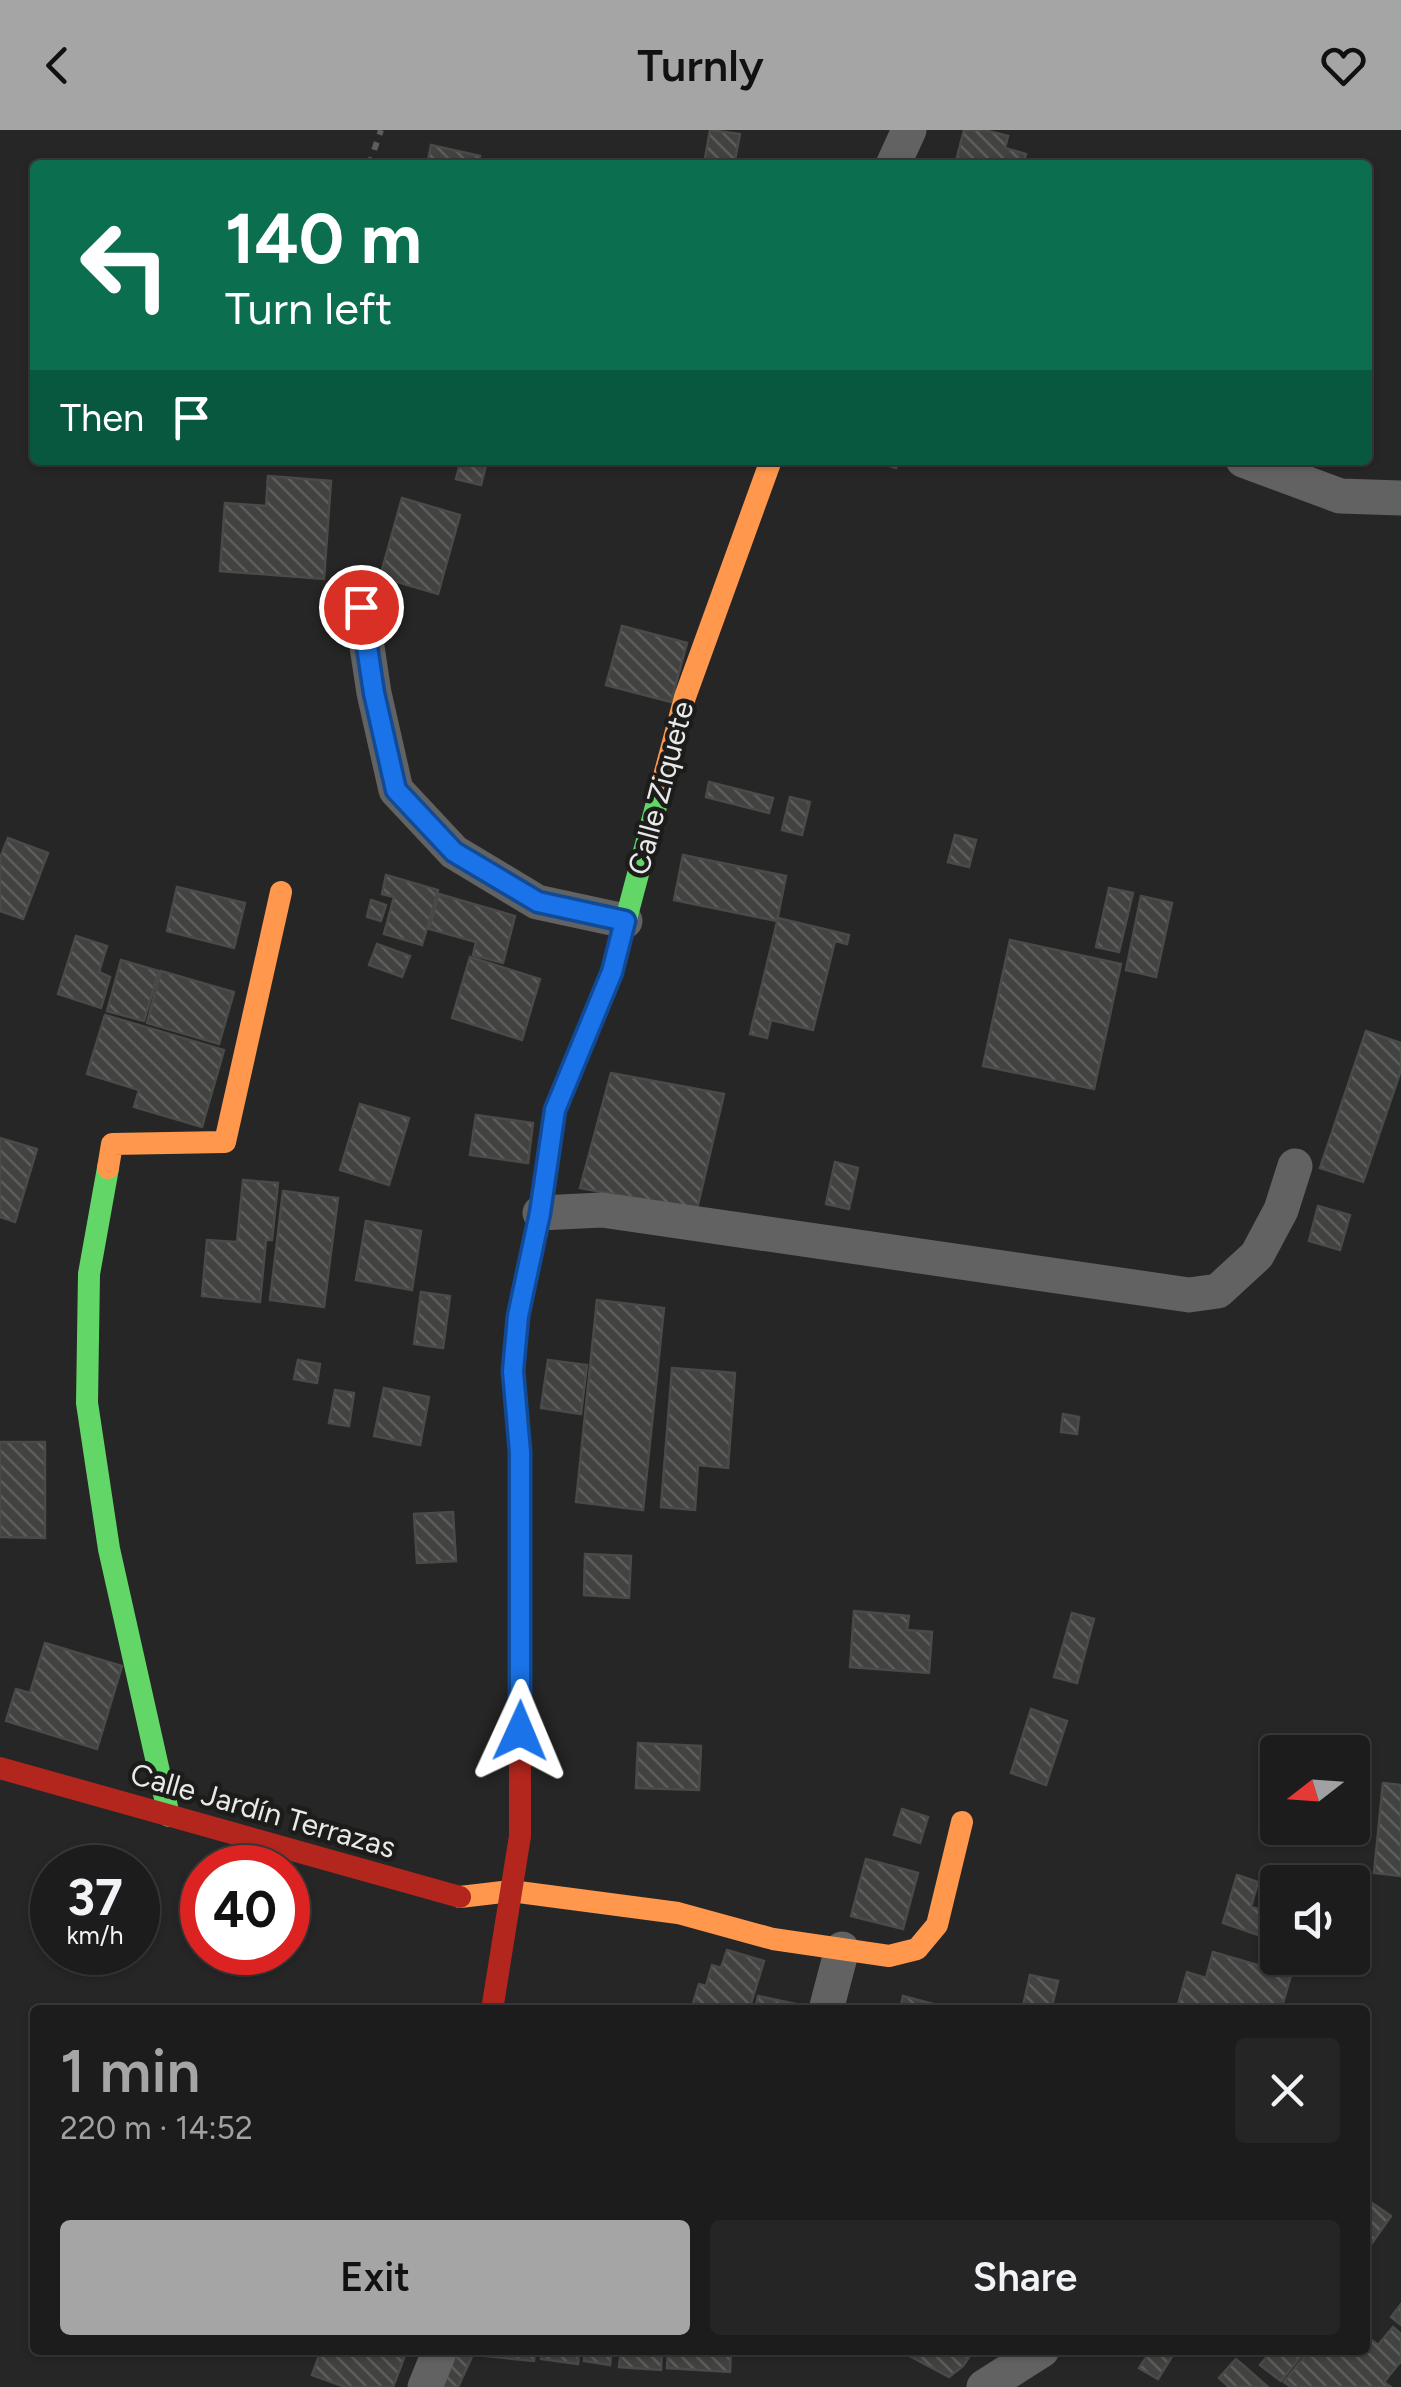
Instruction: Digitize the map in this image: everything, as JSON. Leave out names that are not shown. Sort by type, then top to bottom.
[{"type":"street","points":[[894,160],[908,130]]},
{"type":"street","name":"Calle Ziquete","points":[[493,2005],[520,1836],[520,1452],[513,1371],[518,1316],[540,1213],[555,1110],[612,972],[685,697],[769,465]]},
{"type":"street","points":[[1257,465],[1340,496],[1401,498]]},
{"type":"street","points":[[361,607],[374,693],[396,790],[454,852],[538,902],[625,921]]},
{"type":"street","points":[[169,1816],[108,1550],[86,1403],[89,1274],[112,1144],[226,1142],[281,892]]},
{"type":"street","points":[[540,1213],[602,1210],[1189,1295],[1218,1291],[1257,1255],[1281,1210],[1295,1166]]},
{"type":"street","name":"Calle Jardín Terrazas","points":[[0,1768],[461,1897],[511,1891],[678,1912],[773,1939],[889,1956],[916,1949],[937,1925],[962,1822]]},
{"type":"street","points":[[827,2005],[842,1950]]},
{"type":"street","points":[[425,2387],[438,2355]]},
{"type":"street","points":[[984,2387],[1034,2355]]},
{"type":"path","points":[[371,160],[382,130]]},
{"type":"building","points":[[710,130],[740,134],[735,160],[705,160]]},
{"type":"building","points":[[964,130],[1008,136],[1005,148],[1026,154],[1024,160],[956,160]]},
{"type":"building","points":[[431,145],[480,156],[479,160],[428,160]]},
{"type":"building","points":[[460,465],[486,465],[481,485],[456,479]]},
{"type":"building","points":[[268,476],[331,481],[324,579],[220,571],[225,503],[266,506]]},
{"type":"building","points":[[402,498],[460,515],[438,594],[380,577]]},
{"type":"building","points":[[622,626],[687,643],[671,702],[606,685]]},
{"type":"building","points":[[709,782],[773,798],[769,813],[706,797]]},
{"type":"building","points":[[790,797],[810,802],[802,835],[782,830]]},
{"type":"building","points":[[955,835],[976,840],[969,867],[948,862]]},
{"type":"building","points":[[8,838],[48,853],[23,919],[0,911],[0,858]]},
{"type":"building","points":[[683,855],[786,876],[777,921],[674,900]]},
{"type":"building","points":[[386,875],[438,890],[422,945],[384,934],[394,897],[382,894]]},
{"type":"building","points":[[177,887],[245,903],[234,948],[167,931]]},
{"type":"building","points":[[1109,888],[1133,893],[1119,952],[1096,947]]},
{"type":"building","points":[[439,894],[515,916],[503,963],[473,955],[476,942],[429,929]]},
{"type":"building","points":[[1141,896],[1172,903],[1156,977],[1126,970]]},
{"type":"building","points":[[371,900],[386,905],[381,921],[367,917]]},
{"type":"building","points":[[778,918],[849,935],[847,944],[835,941],[813,1030],[771,1020],[767,1038],[750,1034]]},
{"type":"building","points":[[76,936],[107,946],[99,972],[110,977],[101,1008],[58,994]]},
{"type":"building","points":[[1010,940],[1121,964],[1094,1089],[983,1066]]},
{"type":"building","points":[[377,944],[410,956],[402,977],[369,965]]},
{"type":"building","points":[[470,957],[540,979],[522,1040],[452,1018]]},
{"type":"building","points":[[121,960],[159,971],[144,1021],[107,1011]]},
{"type":"building","points":[[161,971],[234,992],[219,1044],[147,1023]]},
{"type":"building","points":[[105,1015],[224,1050],[202,1127],[134,1107],[139,1090],[87,1074]]},
{"type":"building","points":[[1366,1031],[1401,1043],[1401,1070],[1363,1182],[1320,1168]]},
{"type":"building","points":[[611,1073],[724,1094],[697,1209],[580,1188]]},
{"type":"building","points":[[360,1104],[409,1118],[389,1185],[340,1170]]},
{"type":"building","points":[[476,1115],[533,1123],[528,1163],[470,1155]]},
{"type":"building","points":[[0,1138],[37,1149],[15,1222],[0,1217]]},
{"type":"building","points":[[835,1162],[858,1168],[849,1209],[826,1204]]},
{"type":"building","points":[[243,1180],[278,1183],[272,1240],[266,1240],[260,1302],[202,1296],[207,1240],[237,1242]]},
{"type":"building","points":[[283,1191],[338,1198],[324,1307],[270,1300]]},
{"type":"building","points":[[1318,1206],[1350,1215],[1340,1250],[1309,1241]]},
{"type":"building","points":[[366,1221],[421,1231],[412,1290],[356,1280]]},
{"type":"building","points":[[421,1292],[450,1296],[443,1348],[414,1344]]},
{"type":"building","points":[[597,1300],[664,1308],[643,1510],[576,1502]]},
{"type":"building","points":[[298,1360],[320,1364],[317,1383],[294,1379]]},
{"type":"building","points":[[548,1360],[587,1365],[581,1414],[541,1408]]},
{"type":"building","points":[[672,1368],[735,1373],[728,1468],[698,1465],[695,1510],[661,1507]]},
{"type":"building","points":[[384,1388],[429,1397],[420,1445],[374,1436]]},
{"type":"building","points":[[335,1390],[354,1393],[349,1426],[329,1423]]},
{"type":"building","points":[[1063,1414],[1079,1417],[1077,1434],[1061,1432]]},
{"type":"building","points":[[0,1442],[45,1442],[45,1538],[0,1537]]},
{"type":"building","points":[[453,1512],[456,1561],[417,1563],[414,1514]]},
{"type":"building","points":[[585,1554],[631,1556],[629,1598],[584,1595]]},
{"type":"building","points":[[854,1611],[909,1616],[907,1630],[932,1632],[929,1673],[850,1667]]},
{"type":"building","points":[[1072,1613],[1094,1619],[1077,1683],[1054,1677]]},
{"type":"building","points":[[45,1643],[122,1666],[97,1749],[6,1721],[16,1689],[30,1693]]},
{"type":"building","points":[[1031,1709],[1067,1721],[1046,1785],[1011,1773]]},
{"type":"building","points":[[638,1743],[701,1746],[699,1790],[636,1788]]},
{"type":"building","points":[[1383,1783],[1401,1785],[1401,1876],[1374,1873]]},
{"type":"building","points":[[902,1809],[928,1817],[920,1843],[894,1835]]},
{"type":"building","points":[[866,1859],[918,1873],[903,1929],[851,1916]]},
{"type":"building","points":[[1237,1875],[1258,1882],[1251,1907],[1260,1910],[1258,1935],[1223,1923]]},
{"type":"building","points":[[727,1950],[764,1961],[751,2005],[693,2005],[699,1984],[706,1986],[712,1965],[721,1968]]},
{"type":"building","points":[[1213,1952],[1260,1966],[1260,1975],[1291,1975],[1282,2005],[1178,2005],[1187,1972],[1206,1978]]},
{"type":"building","points":[[1030,1975],[1058,1981],[1052,2005],[1023,2005]]},
{"type":"building","points":[[758,1996],[800,2005],[756,2005]]},
{"type":"building","points":[[903,1996],[937,2005],[901,2005]]},
{"type":"building","points":[[1370,2201],[1391,2216],[1370,2246]]},
{"type":"building","points":[[1401,2304],[1401,2325],[1391,2317]]},
{"type":"building","points":[[1393,2327],[1401,2334],[1401,2361],[1384,2382],[1391,2387],[1291,2387],[1284,2382],[1306,2355],[1370,2355],[1370,2339],[1378,2345]]},
{"type":"building","points":[[319,2355],[405,2355],[393,2387],[345,2387],[312,2375]]},
{"type":"building","points":[[450,2355],[473,2355],[458,2387],[435,2387]]},
{"type":"building","points":[[484,2355],[535,2355],[534,2361]]},
{"type":"building","points":[[541,2355],[579,2355],[578,2364],[541,2359]]},
{"type":"building","points":[[585,2355],[611,2355],[610,2365],[584,2361]]},
{"type":"building","points":[[620,2355],[662,2355],[661,2370],[619,2367]]},
{"type":"building","points":[[668,2355],[731,2355],[730,2372],[667,2368]]},
{"type":"building","points":[[908,2355],[971,2355],[949,2377]]},
{"type":"building","points":[[1148,2355],[1173,2355],[1158,2379],[1139,2368]]},
{"type":"building","points":[[1268,2355],[1301,2356],[1281,2381],[1260,2365]]},
{"type":"building","points":[[1236,2359],[1268,2387],[1229,2387],[1219,2378]]},
{"type":"traffic: fast","points":[[518,1425],[513,1371],[518,1316],[540,1213],[555,1111],[612,972],[663,780]]},
{"type":"traffic: fast","points":[[108,1168],[89,1274],[87,1403],[109,1549],[169,1816]]},
{"type":"traffic: slow","points":[[663,780],[685,697],[769,465]]},
{"type":"traffic: slow","points":[[108,1168],[112,1144],[225,1142],[281,892]]},
{"type":"traffic: slow","points":[[460,1897],[511,1891],[678,1913],[773,1939],[889,1956],[917,1949],[937,1925],[962,1822]]},
{"type":"traffic: jam","points":[[493,2005],[520,1836],[518,1425]]},
{"type":"traffic: jam","points":[[0,1768],[460,1897]]},
{"type":"route","points":[[361,607],[374,693],[396,790],[454,852],[538,902],[625,921],[612,972],[555,1110],[540,1213],[518,1316],[513,1371],[520,1452],[520,1731]]}]
